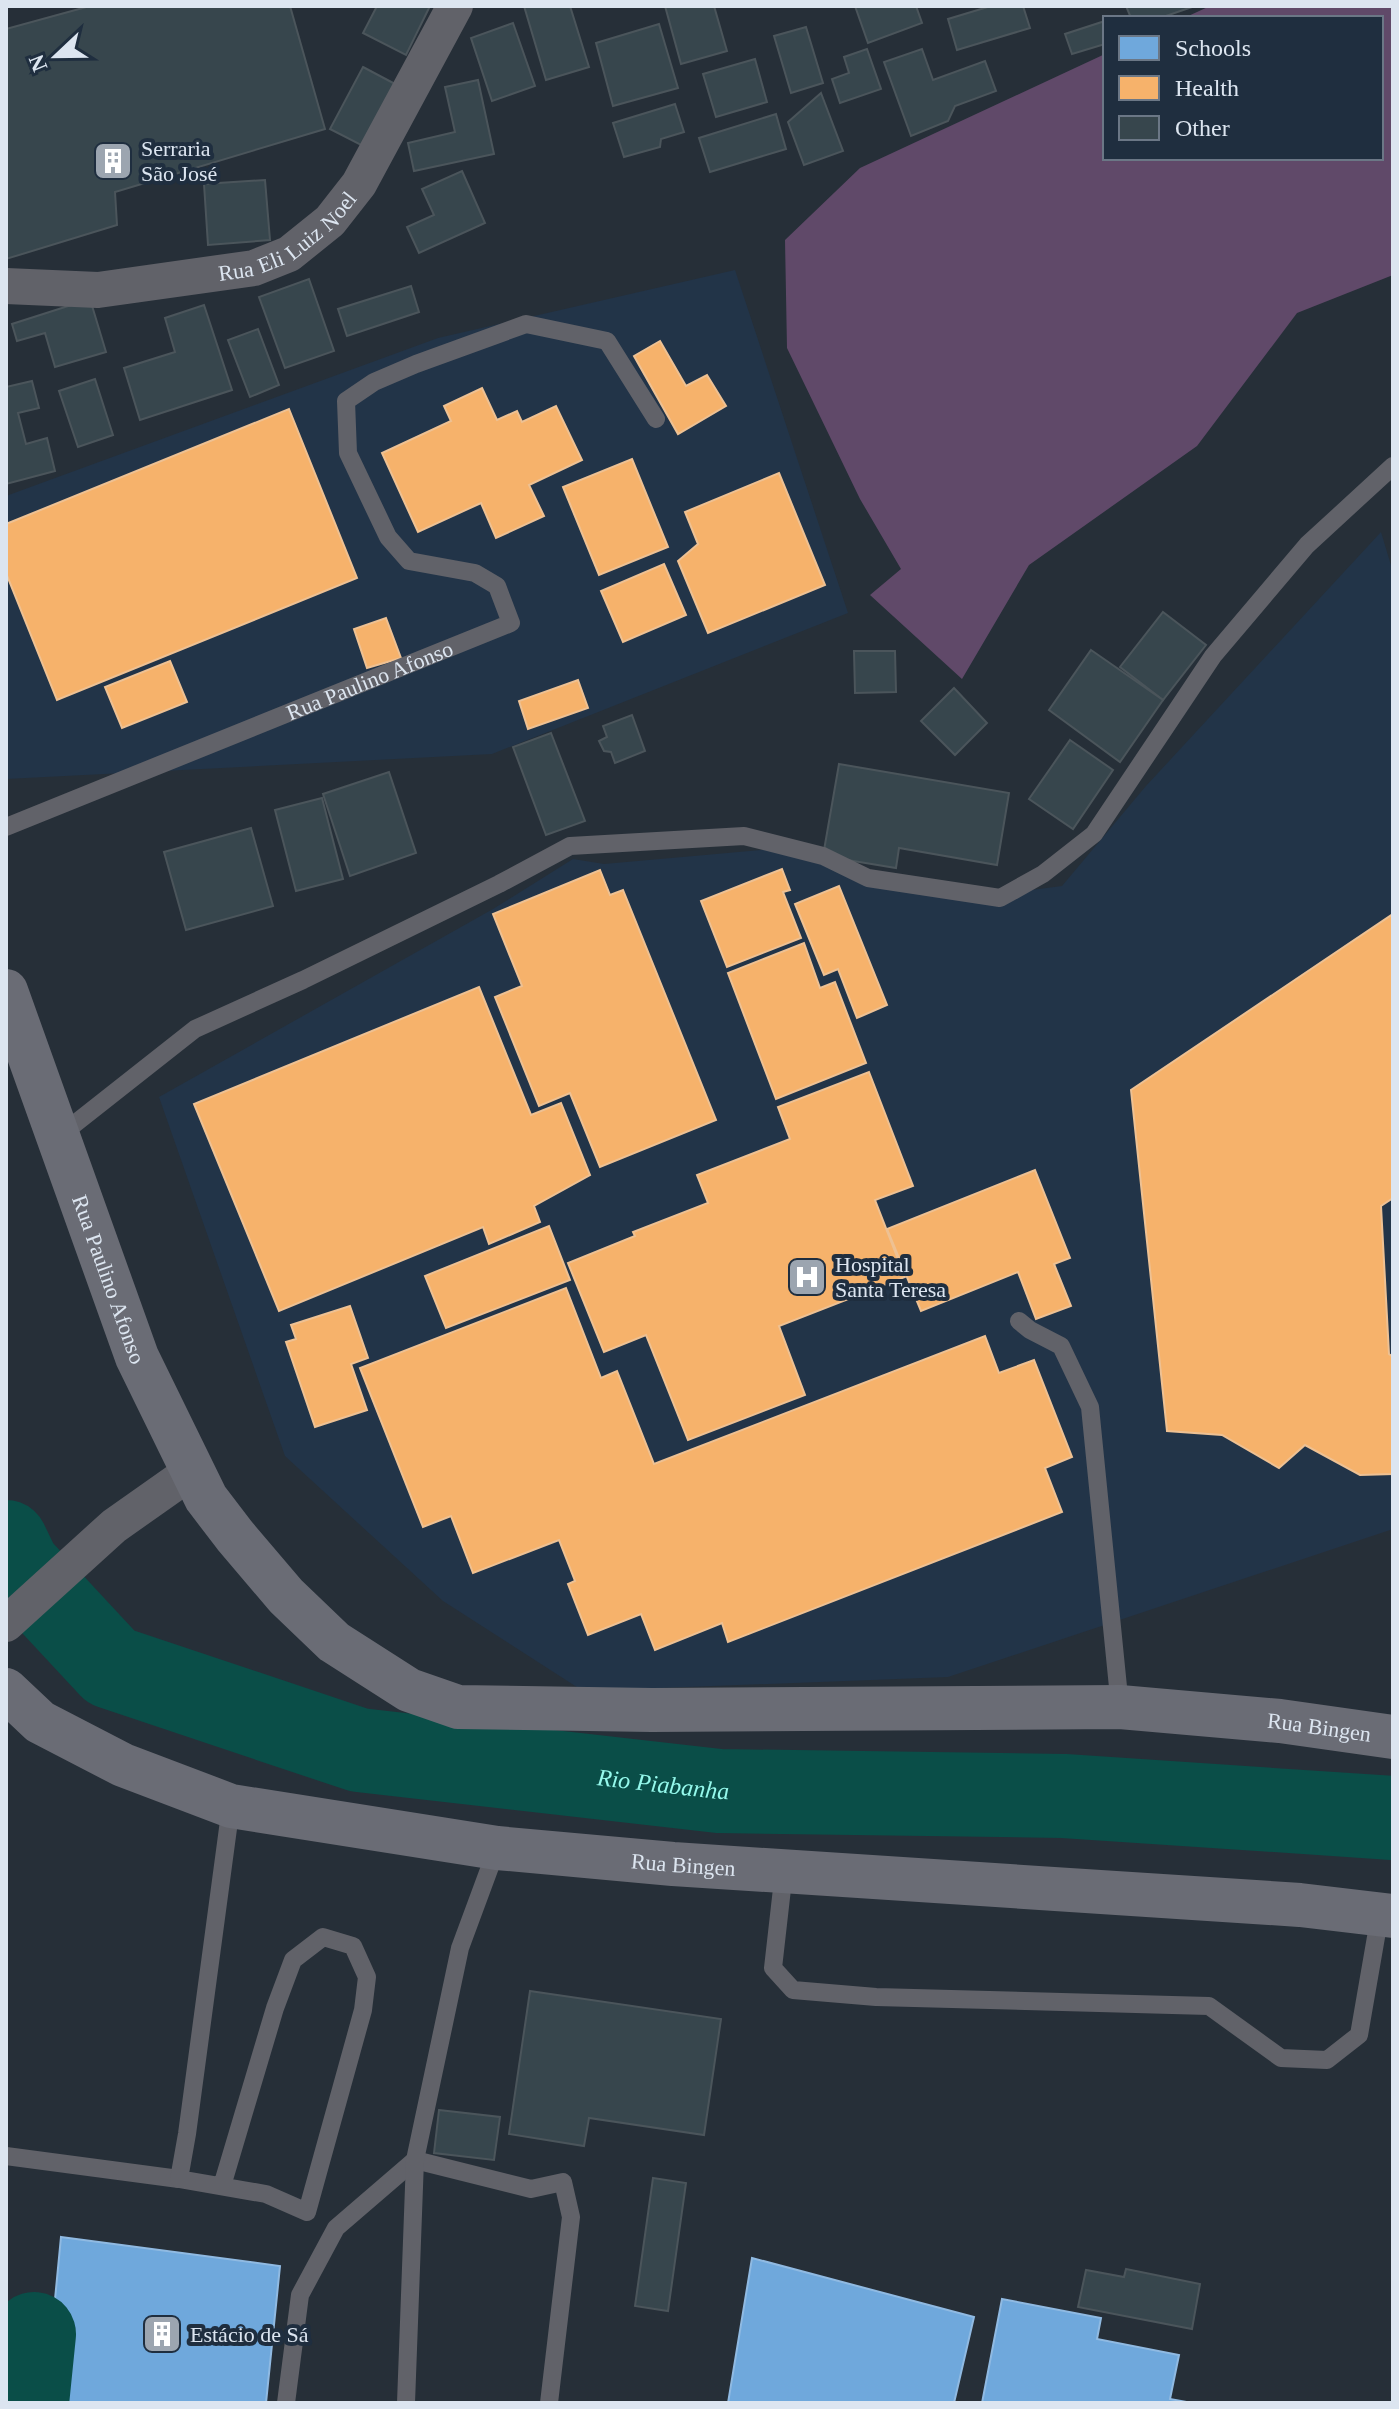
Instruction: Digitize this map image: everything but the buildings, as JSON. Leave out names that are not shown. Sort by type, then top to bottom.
[{"type":"main road","name":"Rua Paulino Afonso","points":[[6,991],[137,1357],[192,1471]]},
{"type":"main road","name":"Rua Bingen","points":[[192,1471],[206,1498],[235,1536],[286,1596],[334,1642],[409,1690],[458,1707],[652,1710],[1120,1707],[1280,1721],[1393,1737]]},
{"type":"main road","name":"Rua Bingen","points":[[6,1690],[40,1722],[123,1765],[231,1806],[497,1848],[784,1871],[1300,1905],[1386,1915]]},
{"type":"street","name":"Rua Eli Luiz Noel","points":[[6,286],[98,290],[254,268],[289,254],[330,221],[359,184],[455,6]]},
{"type":"street","points":[[6,1624],[114,1526],[192,1471]]},
{"type":"lane","name":"Rua Paulino Afonso","points":[[6,827],[511,623],[497,586],[475,573],[409,561],[388,537],[348,453],[346,401],[374,382],[526,324],[607,341],[656,419]]},
{"type":"lane","points":[[58,1137],[195,1029],[387,939],[570,846],[744,836],[823,856],[868,878],[1000,898],[1043,874],[1094,834],[1213,656],[1307,545],[1393,466]]},
{"type":"lane","points":[[1019,1321],[1061,1346],[1090,1407],[1120,1707]]},
{"type":"lane","points":[[179,2179],[190,2119],[231,1806]]},
{"type":"lane","points":[[406,2403],[415,2160],[460,1948],[497,1848]]},
{"type":"lane","points":[[784,1871],[773,1968],[793,1990],[876,1997],[1209,2006],[1281,2058],[1327,2060],[1359,2035],[1386,1915]]},
{"type":"lane","points":[[222,2186],[275,2008],[293,1960],[323,1937],[353,1946],[367,1977],[363,2010],[307,2212]]},
{"type":"lane","points":[[6,2156],[266,2194],[336,2228]]},
{"type":"lane","points":[[286,2403],[300,2295],[336,2228],[415,2160]]},
{"type":"lane","points":[[415,2160],[531,2189],[563,2182],[571,2217],[549,2403]]},
{"type":"shaded area","points":[[1210,6],[1393,6],[1393,275],[1297,313],[1197,446],[1029,565],[962,679],[870,595],[901,569],[860,499],[787,348],[785,240],[860,168],[1103,55],[1103,160],[1383,160],[1383,16],[1188,16]]},
{"type":"shaded area","points":[[735,270],[848,613],[492,754],[6,779],[6,496],[438,338]]},
{"type":"shaded area","name":"Hospital Santa Teresa","points":[[1381,532],[1393,572],[1393,1529],[948,1677],[583,1691],[443,1601],[285,1456],[159,1097],[493,909],[573,859],[604,864],[771,849],[969,898],[1062,886],[1146,786]]},
{"type":"waterway","name":"Rio Piabanha","points":[[6,1542],[18,1567],[111,1667],[359,1750],[719,1791],[1064,1796],[1393,1818]]},
{"type":"waterway","points":[[27,2403],[34,2334]]},
{"type":"place","name":"Serraria São José","points":[[113,161]]},
{"type":"place","name":"Hospital Santa Teresa","points":[[807,1277]]},
{"type":"place","name":"Estácio de Sá","points":[[162,2334]]}]
